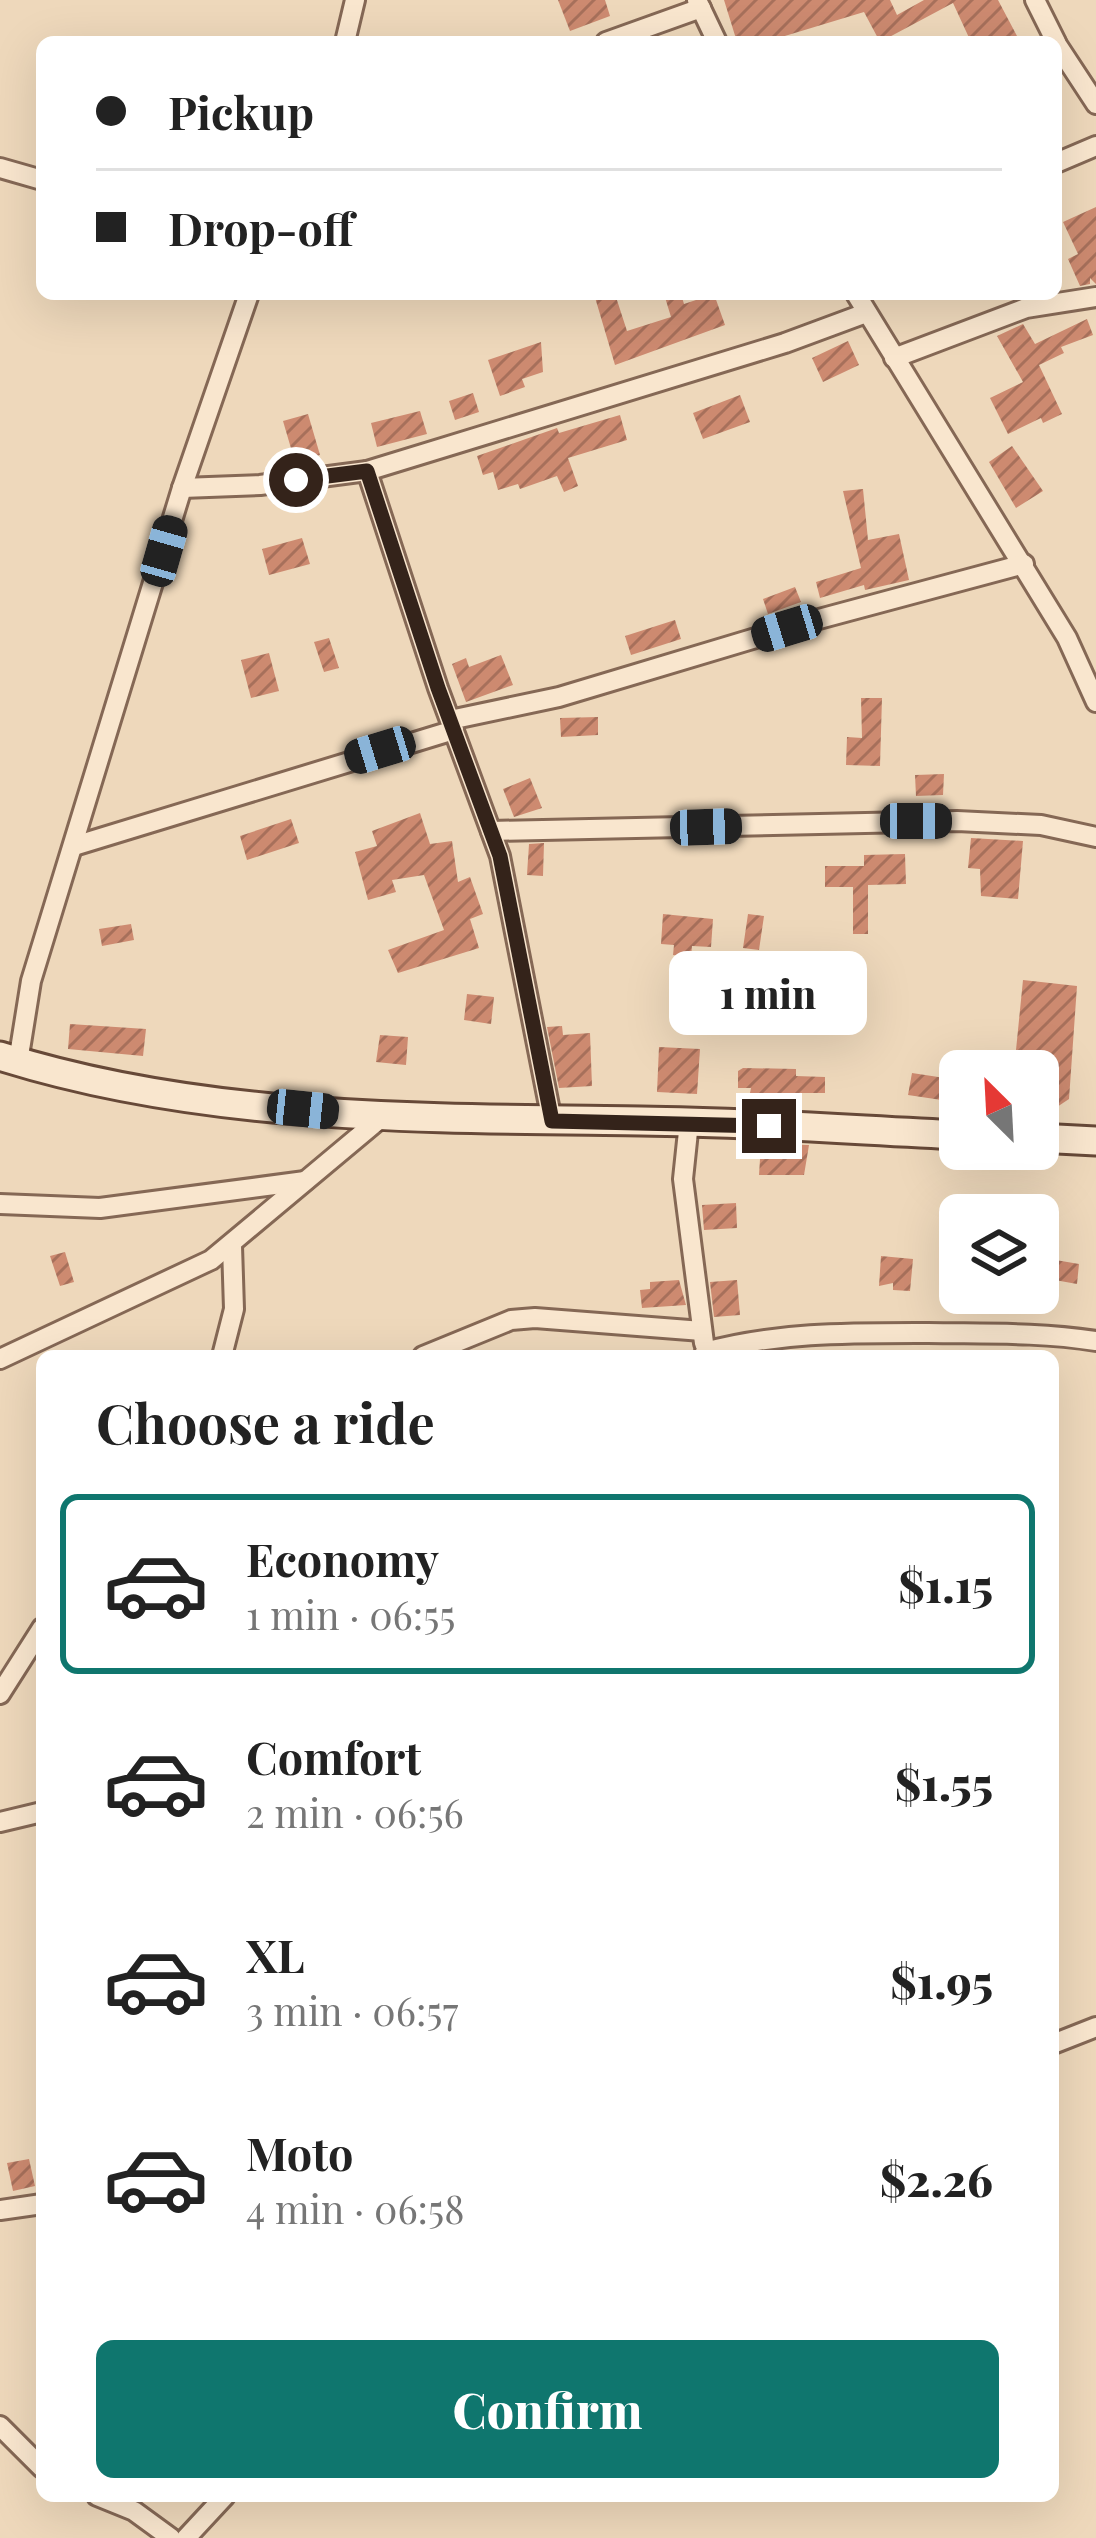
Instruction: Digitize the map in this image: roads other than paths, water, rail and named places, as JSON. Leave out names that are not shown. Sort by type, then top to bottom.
[{"type":"street","points":[[346,36],[355,0]]},
{"type":"street","points":[[1035,0],[1051,36]]},
{"type":"street","points":[[621,36],[699,4],[714,36]]},
{"type":"street","points":[[1062,54],[1096,104]]},
{"type":"street","points":[[1062,160],[1096,146]]},
{"type":"street","points":[[0,168],[36,178]]},
{"type":"street","points":[[894,358],[1026,308],[1096,297]]},
{"type":"street","points":[[247,300],[182,488],[9,1059],[139,1091],[382,1117],[689,1122],[939,1134]]},
{"type":"street","points":[[859,300],[1024,564],[1067,638],[1096,702]]},
{"type":"street","points":[[182,488],[260,485],[367,471],[785,344],[866,314]]},
{"type":"street","points":[[367,471],[500,856],[552,1121]]},
{"type":"street","points":[[74,846],[452,725],[1024,564]]},
{"type":"street","points":[[491,831],[957,821],[1041,825],[1096,837]]},
{"type":"street","points":[[0,1359],[189,1273],[232,1246],[382,1117]]},
{"type":"street","points":[[689,1122],[683,1179],[705,1350]]},
{"type":"street","points":[[1059,1139],[1096,1141]]},
{"type":"street","points":[[0,1204],[100,1208],[305,1181]]},
{"type":"street","points":[[224,1350],[234,1309],[232,1246]]},
{"type":"street","points":[[438,1350],[512,1320],[703,1331]]},
{"type":"street","points":[[724,1350],[787,1337],[864,1334],[1032,1332],[1096,1340]]},
{"type":"street","points":[[0,1346],[27,1344]]},
{"type":"street","points":[[0,1694],[36,1637]]},
{"type":"street","points":[[0,1822],[36,1813]]},
{"type":"street","points":[[1059,2042],[1096,2027]]},
{"type":"street","points":[[0,2210],[36,2205]]},
{"type":"street","points":[[0,2426],[36,2462]]},
{"type":"street","points":[[112,2502],[134,2511],[171,2538]]},
{"type":"street","points":[[186,2538],[219,2502]]}]
